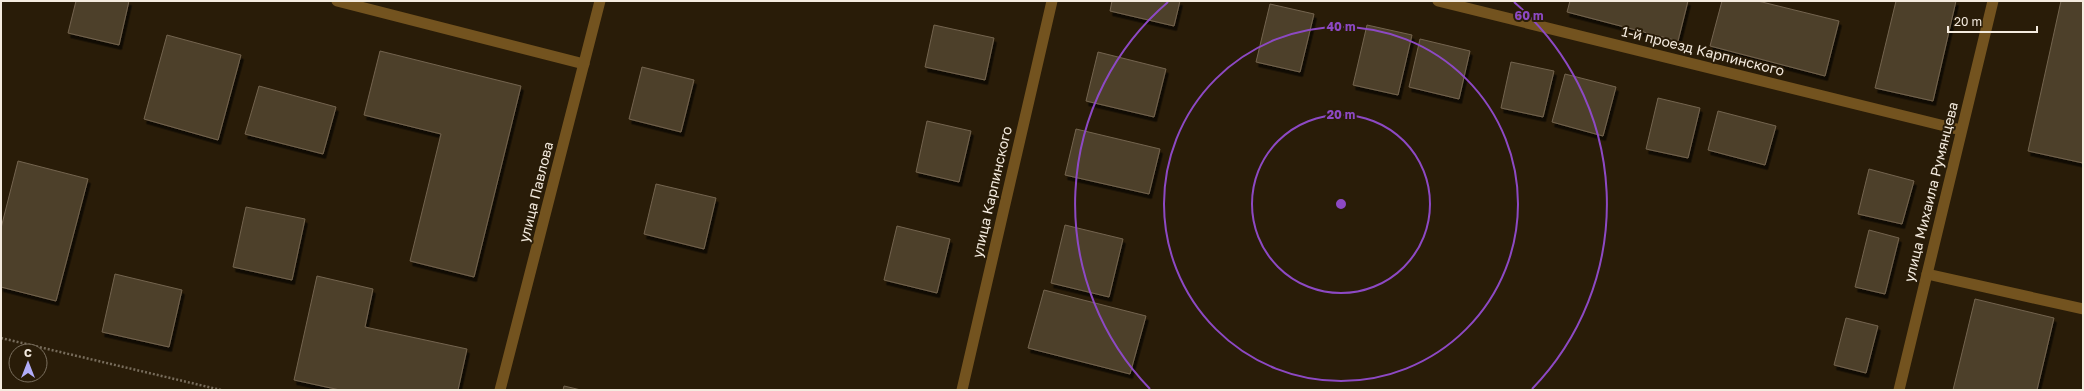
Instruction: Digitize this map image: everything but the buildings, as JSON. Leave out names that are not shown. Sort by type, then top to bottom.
[{"type":"street","points":[[337,1],[584,64]]},
{"type":"street","name":"улица Павлова","points":[[500,390],[600,1]]},
{"type":"street","name":"улица Карпинского","points":[[962,390],[1052,1]]},
{"type":"street","name":"1-й проезд Карпинского","points":[[1438,1],[1961,130]]},
{"type":"street","name":"улица Михаила Румянцева","points":[[1899,390],[1992,1]]},
{"type":"street","points":[[1927,274],[2083,309]]},
{"type":"path","points":[[1,338],[221,390]]}]
